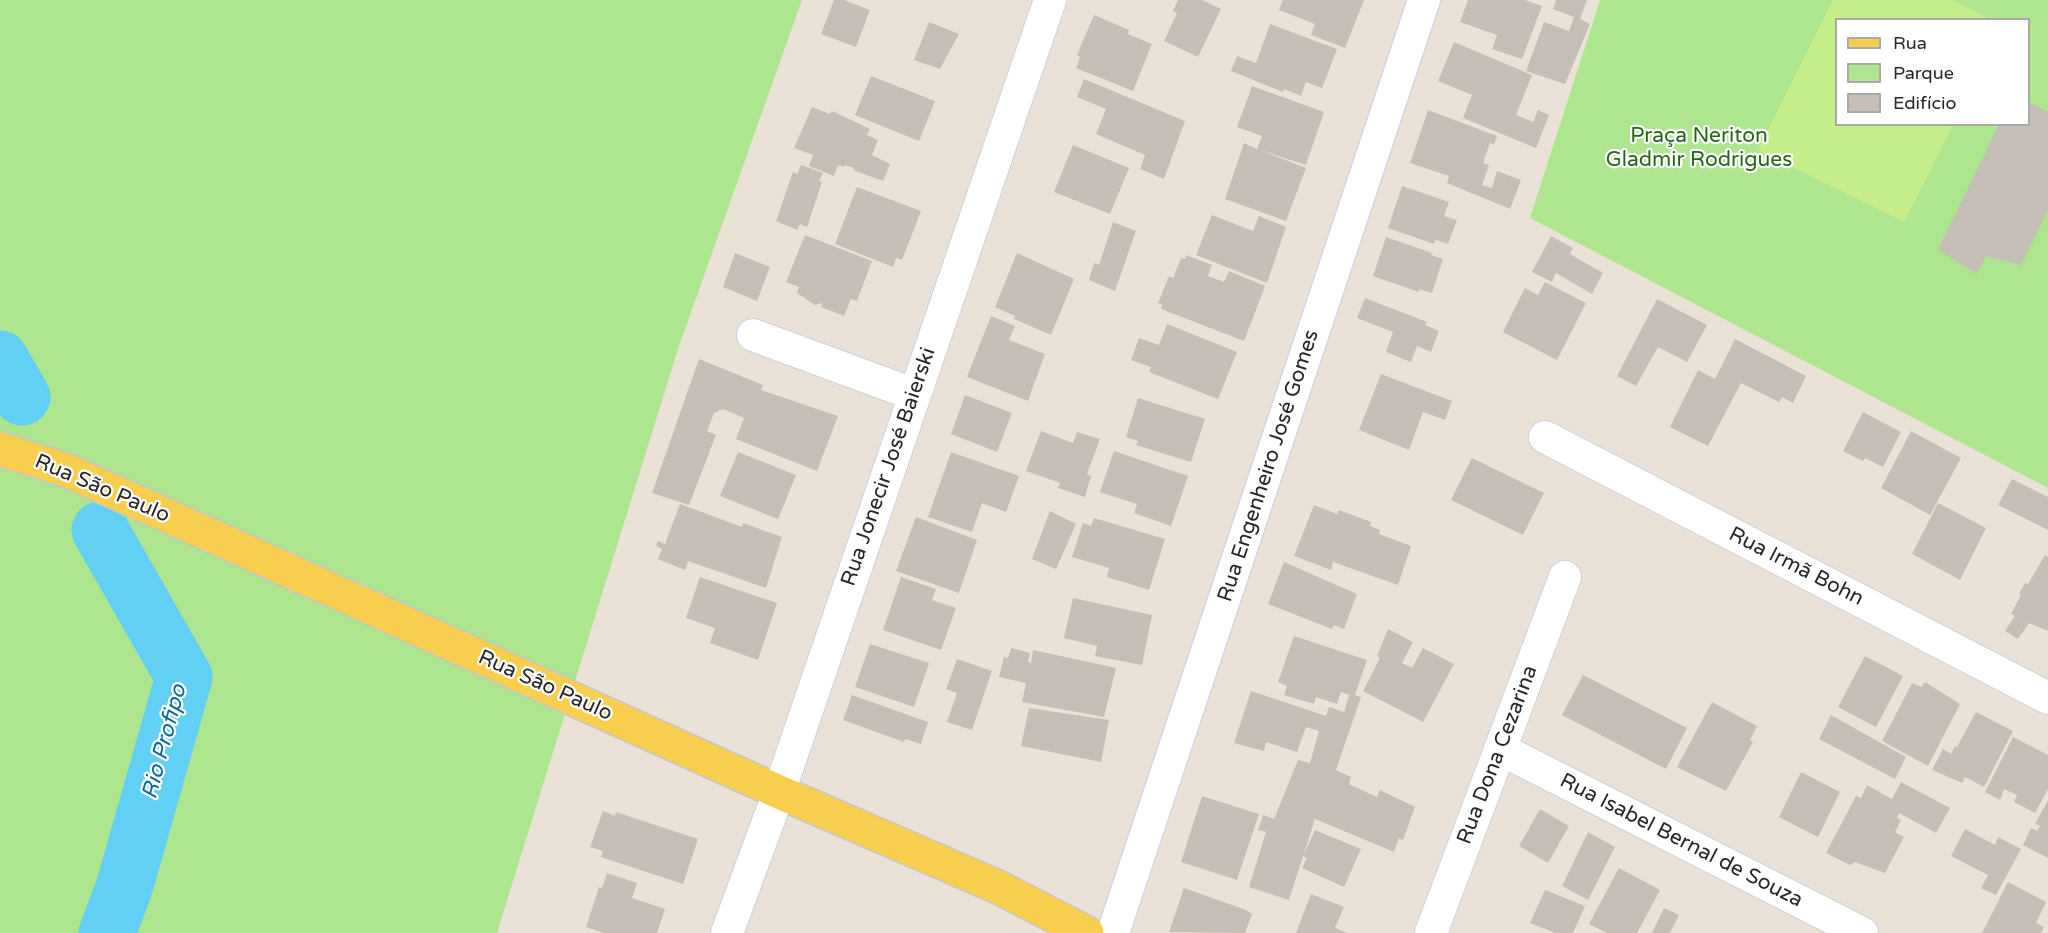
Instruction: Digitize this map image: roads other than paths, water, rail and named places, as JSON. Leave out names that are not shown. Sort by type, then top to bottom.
[{"type":"main road","name":"Rua São Paulo","points":[[0,449],[68,471],[779,792],[998,887],[1087,933]]},
{"type":"street","name":"Rua Jonecir José Baierski","points":[[727,933],[779,792],[913,394],[1050,0]]},
{"type":"street","name":"Rua Engenheiro José Gomes","points":[[1113,933],[1424,0]]},
{"type":"street","points":[[753,335],[913,394]]},
{"type":"street","name":"Rua Irmã Bohn","points":[[1545,436],[2048,698]]},
{"type":"street","name":"Rua Dona Cezarina","points":[[1431,933],[1565,577]]},
{"type":"street","name":"Rua Isabel Bernal de Souza","points":[[1500,749],[1862,933]]},
{"type":"waterway","name":"Rio Profipo","points":[[0,359],[22,397]]},
{"type":"waterway","name":"Rio Profipo","points":[[100,530],[184,677],[124,888],[107,933]]},
{"type":"park label","name":"Praça Neriton Gladmir Rodrigues","points":[[1699,148]]}]
